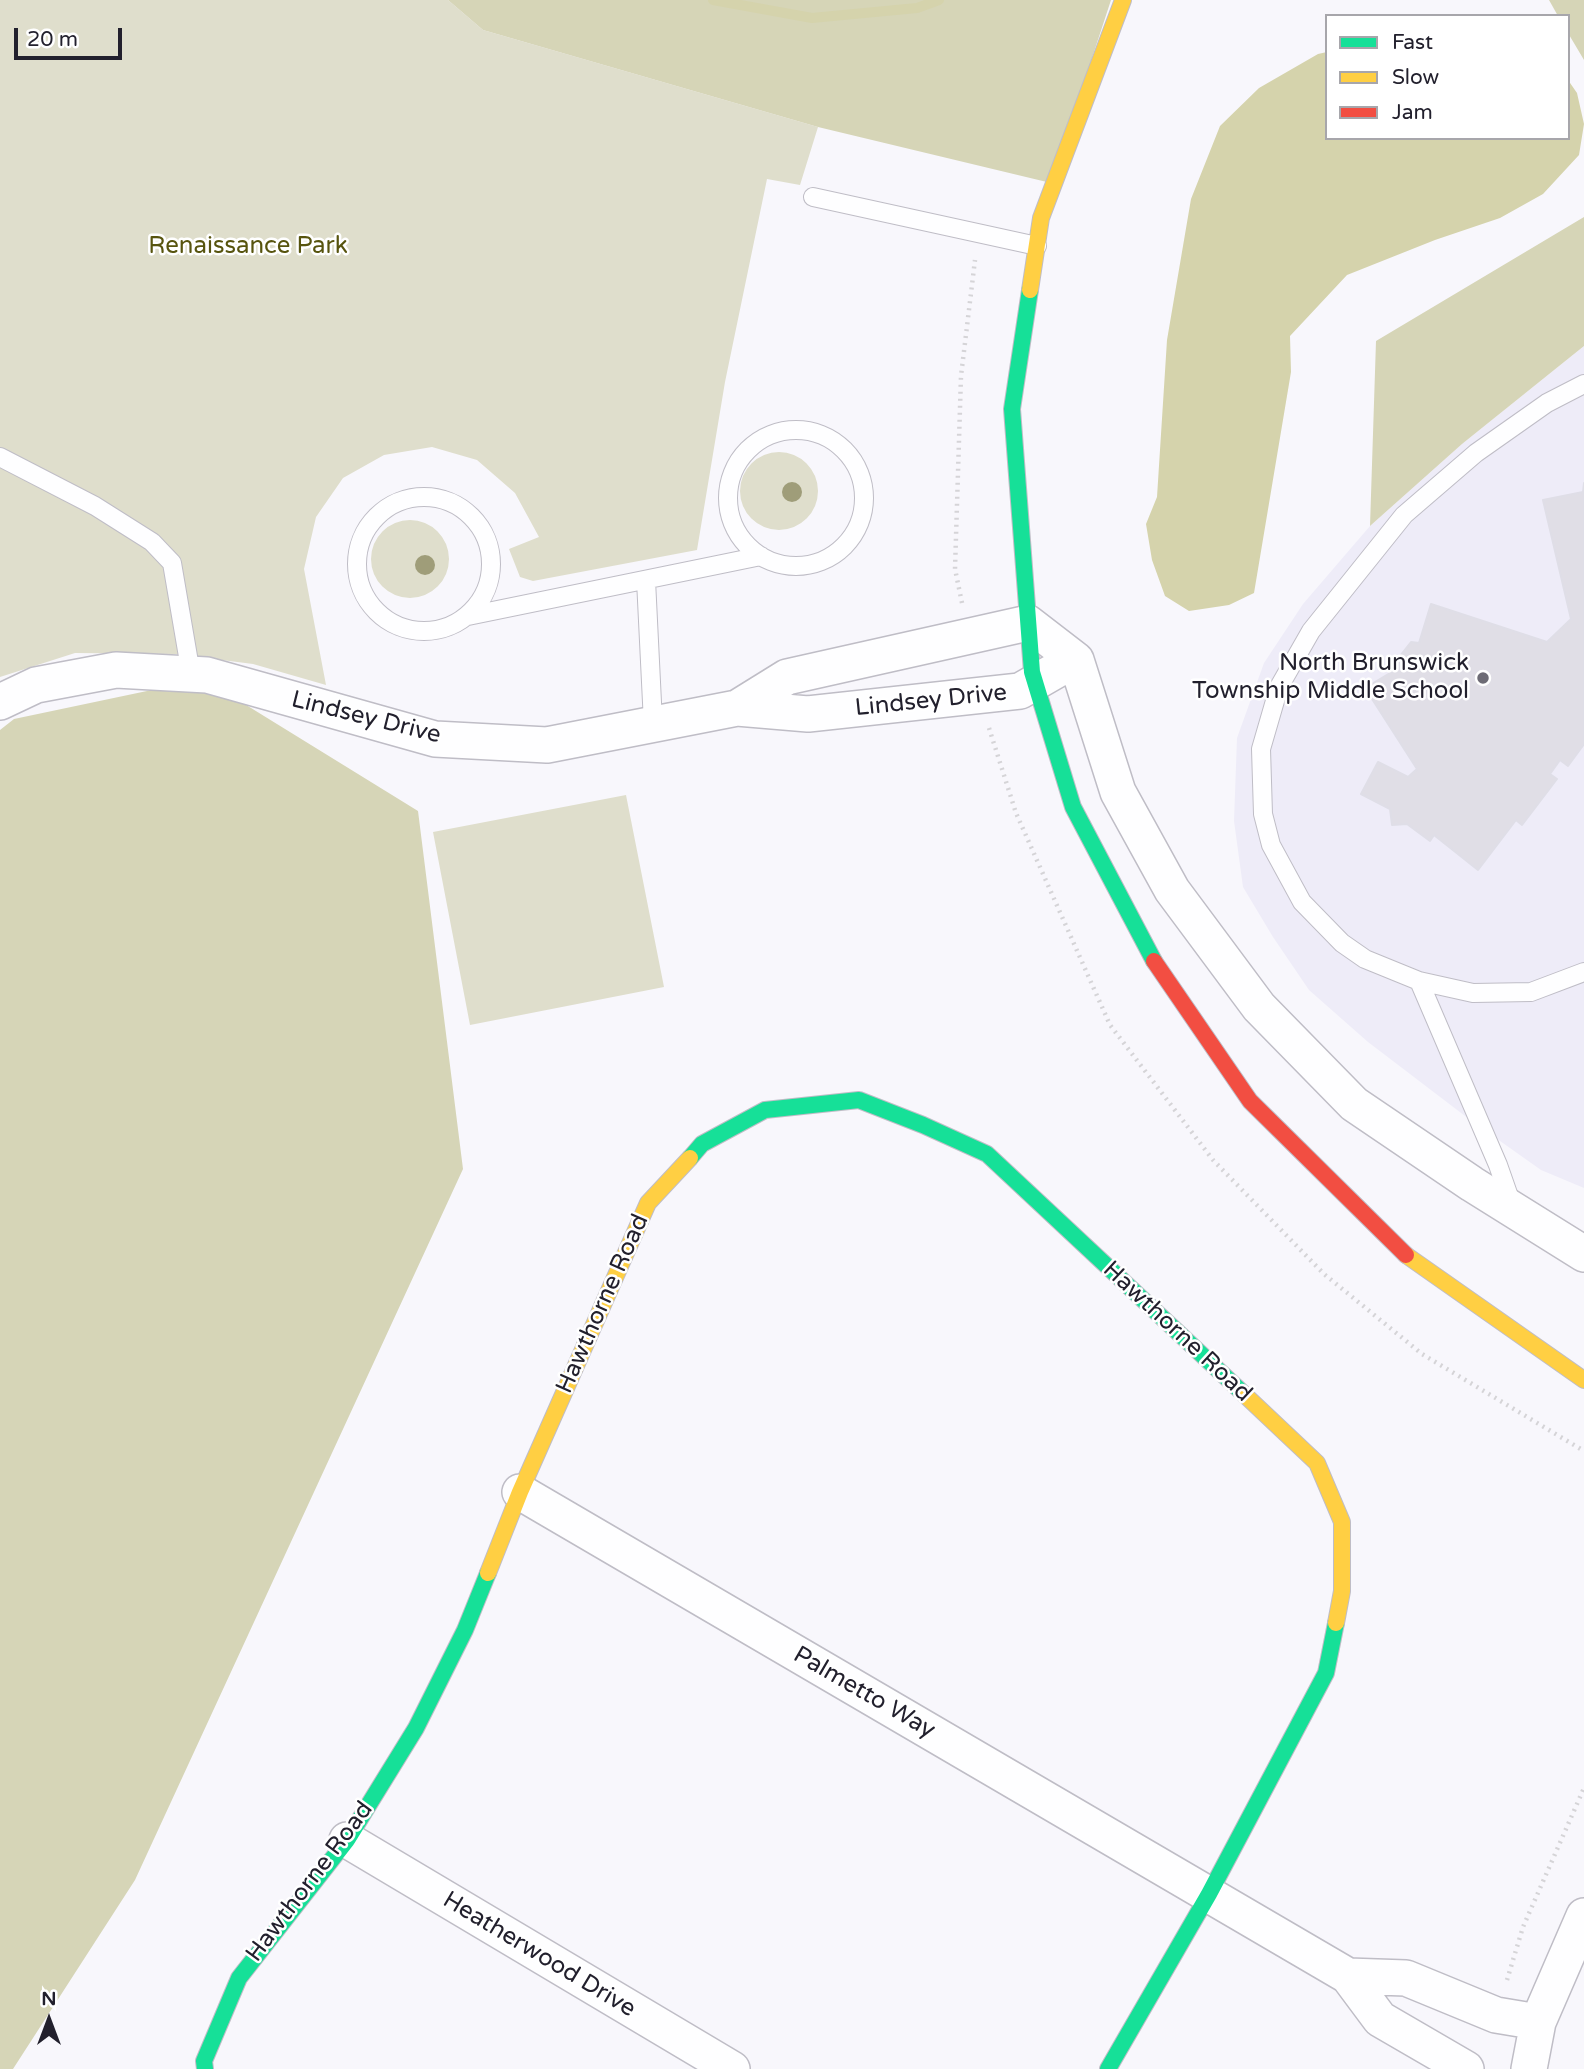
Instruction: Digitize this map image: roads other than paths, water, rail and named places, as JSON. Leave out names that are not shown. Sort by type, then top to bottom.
[{"type":"street","points":[[1123,0],[1041,218],[1012,409],[1032,672],[1073,807],[1152,959],[1250,1101],[1403,1253],[1584,1380]]},
{"type":"street","points":[[1028,623],[1076,660],[1118,792],[1172,890],[1259,1007],[1354,1104],[1584,1254]]},
{"type":"street","name":"Lindsey Drive","points":[[737,708],[788,677],[1028,623]]},
{"type":"street","name":"Lindsey Drive","points":[[0,702],[36,685],[116,670],[207,674],[435,739],[547,745],[737,708],[808,713],[1020,691],[1076,660]]},
{"type":"street","name":"Hawthorne Road","points":[[205,2069],[204,2061],[239,1978],[347,1840],[416,1728],[465,1630],[520,1492],[648,1203],[702,1144],[765,1110],[859,1100],[987,1154],[1317,1463],[1342,1522],[1342,1591],[1326,1674],[1209,1894],[1108,2069]]},
{"type":"street","name":"Palmetto Way","points":[[520,1492],[1209,1894]]},
{"type":"street","name":"Heatherwood Drive","points":[[347,1840],[732,2069]]},
{"type":"street","points":[[1209,1894],[1348,1976],[1380,2019],[1466,2069]]},
{"type":"street","points":[[1529,2069],[1538,2022],[1584,1916]]},
{"type":"street","points":[[1348,1976],[1406,1978],[1496,2015],[1538,2022]]},
{"type":"lane","points":[[813,197],[1037,246]]},
{"type":"lane","points":[[1584,384],[1547,403],[1476,453],[1404,515],[1311,631],[1279,687],[1261,749],[1263,814],[1271,845],[1302,902],[1342,943],[1366,959],[1419,981],[1473,993],[1531,992],[1584,972]]},
{"type":"lane","points":[[468,616],[483,598],[491,578],[492,556],[486,535],[473,518],[456,505],[436,497],[412,497],[390,505],[372,520],[360,540],[355,562],[359,585],[370,606],[387,621],[408,631],[430,632],[451,626],[468,616],[761,556],[780,564],[802,566],[823,561],[842,549],[855,532],[863,512],[864,490],[858,469],[846,451],[828,438],[808,431],[785,431],[763,439],[745,454],[732,473],[728,496],[731,519],[742,540],[761,556]]},
{"type":"lane","points":[[0,457],[95,506],[152,542],[172,564],[191,674]]},
{"type":"lane","points":[[646,580],[653,723]]},
{"type":"lane","points":[[1419,981],[1515,1211]]},
{"type":"waterway","points":[[713,0],[812,18],[917,8],[939,0]]},
{"type":"place","name":"North Brunswick Township Middle School","points":[[1483,678]]},
{"type":"park label","name":"Renaissance Park","points":[[248,247]]}]
